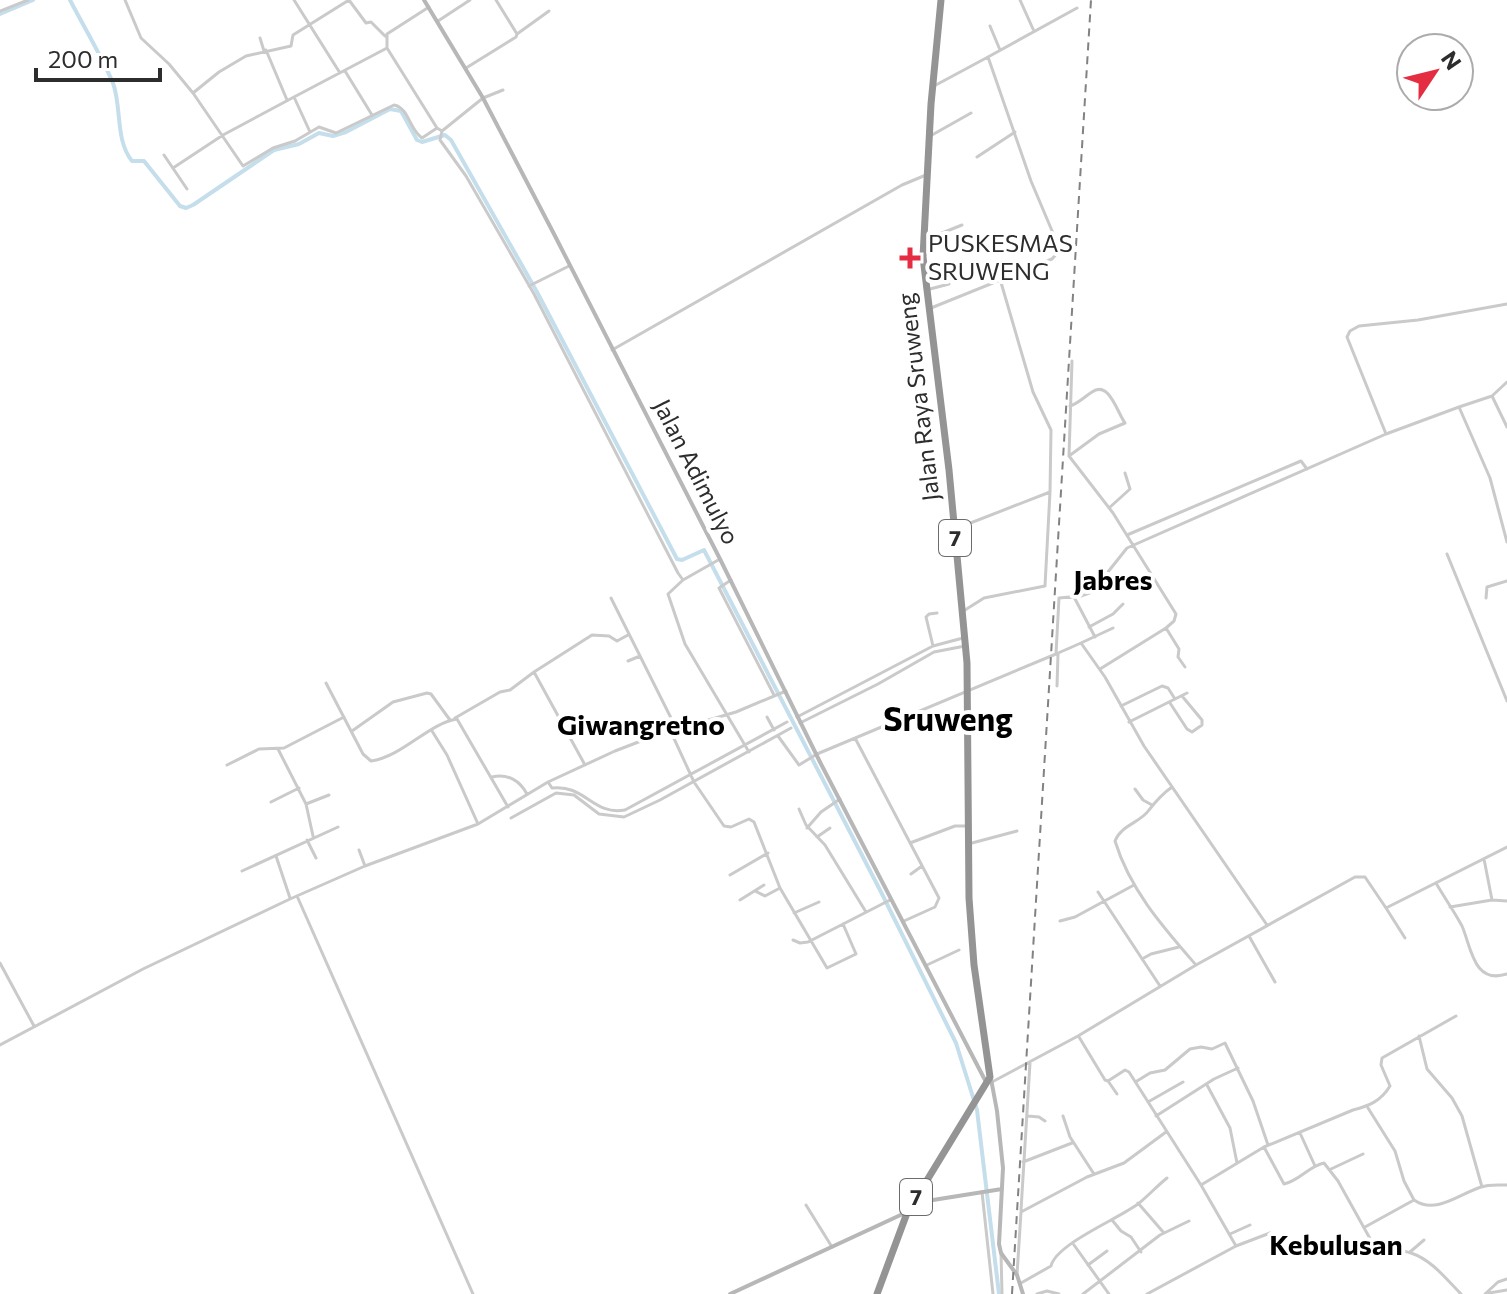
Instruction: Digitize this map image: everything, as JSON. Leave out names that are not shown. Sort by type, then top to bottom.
[{"type":"highway","name":"Jalan Raya Sruweng","points":[[941,0],[932,87],[923,240],[965,642],[972,949],[990,1081]]},
{"type":"highway","name":"7","points":[[877,1294],[907,1213],[990,1081]]},
{"type":"street","points":[[0,11],[28,0]]},
{"type":"street","points":[[125,0],[141,38],[169,64],[193,93],[241,164],[246,166],[273,148],[295,141],[319,127],[336,133],[398,105],[422,138],[440,132],[483,98],[503,90]]},
{"type":"street","points":[[294,0],[309,27],[373,116]]},
{"type":"street","points":[[193,93],[231,65],[265,51],[291,46],[293,35],[349,0],[366,23],[371,22],[385,36],[387,48],[466,176],[529,286],[683,580]]},
{"type":"street","name":"Jalan Adimulyo","points":[[424,0],[483,98],[731,580],[779,694],[799,720],[838,800],[990,1081],[1001,1138],[1002,1189],[998,1237],[1001,1253]]},
{"type":"street","points":[[438,21],[470,0]]},
{"type":"street","points":[[496,0],[517,34]]},
{"type":"street","points":[[1020,0],[1034,31]]},
{"type":"street","points":[[385,36],[429,7]]},
{"type":"street","points":[[932,87],[1077,8]]},
{"type":"street","points":[[466,68],[516,37],[549,11]]},
{"type":"street","points":[[990,26],[1000,50]]},
{"type":"street","points":[[260,38],[287,100]]},
{"type":"street","points":[[173,168],[223,135],[387,48]]},
{"type":"street","points":[[928,309],[1052,259],[1058,252],[988,57]]},
{"type":"street","points":[[294,97],[310,132]]},
{"type":"street","points":[[929,137],[971,113]]},
{"type":"street","points":[[977,157],[1015,132]]},
{"type":"street","points":[[164,155],[187,189]]},
{"type":"street","points":[[612,350],[902,185],[926,175]]},
{"type":"street","points":[[923,240],[962,225]]},
{"type":"street","points":[[529,286],[569,266]]},
{"type":"street","points":[[961,612],[979,599],[1045,586],[1051,430],[1033,392],[1000,279]]},
{"type":"street","points":[[926,290],[949,284]]},
{"type":"street","points":[[1386,434],[1347,337],[1350,331],[1359,326],[1418,320],[1507,304]]},
{"type":"street","points":[[1072,361],[1069,456],[1127,535],[1175,609],[1176,618],[1166,628],[1100,669]]},
{"type":"street","points":[[1057,686],[1057,600],[1096,589],[1122,552],[1386,434],[1492,396],[1507,382]]},
{"type":"street","points":[[1069,456],[1099,434],[1125,424],[1111,396],[1104,390],[1095,390],[1070,406]]},
{"type":"street","points":[[1492,396],[1507,427]]},
{"type":"street","points":[[1459,407],[1490,478],[1507,542]]},
{"type":"street","points":[[1127,535],[1301,461],[1307,469]]},
{"type":"street","points":[[1109,508],[1130,489],[1125,473]]},
{"type":"street","points":[[954,529],[1050,492]]},
{"type":"street","points":[[1201,503],[1206,513]]},
{"type":"street","points":[[1188,509],[1193,519]]},
{"type":"street","points":[[1447,554],[1507,701]]},
{"type":"street","points":[[720,559],[683,580],[668,594],[678,630],[749,752]]},
{"type":"street","points":[[0,1045],[143,969],[290,899],[365,866],[478,824],[548,782],[585,765],[639,741],[728,714],[779,694],[721,585],[731,580]]},
{"type":"street","points":[[1486,598],[1487,586],[1507,581]]},
{"type":"street","points":[[1074,597],[1095,637]]},
{"type":"street","points":[[611,598],[677,730]]},
{"type":"street","points":[[1089,627],[1113,614],[1123,604]]},
{"type":"street","points":[[933,646],[926,617],[937,613]]},
{"type":"street","points":[[778,736],[799,765],[815,754],[1113,628]]},
{"type":"street","points":[[1166,628],[1179,649],[1178,657],[1185,667]]},
{"type":"street","points":[[326,683],[363,754],[374,761],[500,692],[510,690],[592,635],[609,636],[615,641],[629,635]]},
{"type":"street","points":[[799,720],[933,646],[965,642]]},
{"type":"street","points":[[799,720],[878,684],[934,652],[965,642]]},
{"type":"street","points":[[1081,643],[1100,669],[1129,722],[1267,925]]},
{"type":"street","points":[[628,661],[640,656]]},
{"type":"street","points":[[534,672],[585,765]]},
{"type":"street","points":[[875,678],[878,684]]},
{"type":"street","points":[[1121,706],[1162,686],[1168,688],[1175,699]]},
{"type":"street","points":[[1129,722],[1187,693]]},
{"type":"street","points":[[352,731],[393,702],[431,694],[452,719],[461,724],[508,807]]},
{"type":"street","points":[[1170,703],[1192,732],[1202,725],[1202,720],[1182,696]]},
{"type":"street","points":[[227,765],[259,749],[278,749],[344,717]]},
{"type":"street","points":[[767,717],[774,730]]},
{"type":"street","points":[[511,818],[553,790],[574,789],[598,807],[619,812],[787,722]]},
{"type":"street","points":[[548,782],[553,790],[574,795],[594,812],[619,818],[660,800],[791,728]]},
{"type":"street","points":[[432,731],[447,755],[478,824]]},
{"type":"street","points":[[671,732],[694,782],[725,827],[751,820],[768,853],[780,888],[827,968],[856,955],[843,924]]},
{"type":"street","points":[[855,738],[938,895],[938,903],[904,921]]},
{"type":"street","points":[[278,749],[306,804],[313,836]]},
{"type":"street","points":[[492,777],[503,776],[518,781],[527,794]]},
{"type":"street","points":[[1172,787],[1115,838],[1115,845],[1149,910],[1196,965]]},
{"type":"street","points":[[271,802],[299,788]]},
{"type":"street","points":[[574,789],[574,795]]},
{"type":"street","points":[[1135,789],[1143,800],[1152,805]]},
{"type":"street","points":[[657,794],[660,800]]},
{"type":"street","points":[[306,804],[329,795]]},
{"type":"street","points":[[807,828],[838,800]]},
{"type":"street","points":[[594,812],[598,807]]},
{"type":"street","points":[[799,809],[807,828],[827,849],[866,912]]},
{"type":"street","points":[[619,812],[619,818]]},
{"type":"street","points":[[910,843],[955,826],[967,826]]},
{"type":"street","points":[[242,871],[338,827]]},
{"type":"street","points":[[817,837],[830,828]]},
{"type":"street","points":[[968,844],[1017,831]]},
{"type":"street","points":[[307,840],[316,858]]},
{"type":"street","points":[[1386,908],[1507,847]]},
{"type":"street","points":[[359,850],[365,866]]},
{"type":"street","points":[[730,875],[768,853]]},
{"type":"street","points":[[276,856],[290,899]]},
{"type":"street","points":[[1484,859],[1492,900]]},
{"type":"street","points":[[911,874],[922,866]]},
{"type":"street","points":[[990,1081],[1030,1063],[1196,965],[1361,875],[1367,879],[1405,938]]},
{"type":"street","points":[[1436,883],[1460,923],[1469,952],[1477,965],[1495,976],[1507,974]]},
{"type":"street","points":[[740,900],[764,885]]},
{"type":"street","points":[[1060,921],[1073,918],[1134,885]]},
{"type":"street","points":[[755,891],[765,896],[780,888]]},
{"type":"street","points":[[1098,892],[1160,986]]},
{"type":"street","points":[[297,896],[473,1294]]},
{"type":"street","points":[[793,940],[800,943],[810,941],[891,900]]},
{"type":"street","points":[[1450,907],[1470,902],[1507,901]]},
{"type":"street","points":[[794,913],[819,902]]},
{"type":"street","points":[[1249,936],[1275,982]]},
{"type":"street","points":[[1142,959],[1179,947]]},
{"type":"street","points":[[927,965],[959,950]]},
{"type":"street","points":[[0,963],[35,1027]]},
{"type":"street","points":[[1201,1185],[1266,1146],[1353,1110],[1368,1108],[1389,1090],[1389,1082],[1381,1065],[1382,1058],[1456,1016]]},
{"type":"street","points":[[1078,1036],[1102,1077],[1117,1094]]},
{"type":"street","points":[[1419,1036],[1427,1069],[1452,1098],[1462,1116],[1482,1187]]},
{"type":"street","points":[[1135,1082],[1150,1073],[1165,1070],[1190,1049],[1212,1049],[1223,1043],[1227,1045],[1253,1101],[1266,1146],[1284,1184],[1324,1163],[1331,1169],[1363,1228],[1378,1248],[1410,1252],[1433,1266],[1461,1294]]},
{"type":"street","points":[[1017,1275],[1030,1063]]},
{"type":"street","points":[[1156,1116],[1238,1068]]},
{"type":"street","points":[[1108,1081],[1126,1070],[1201,1185],[1236,1246]]},
{"type":"street","points":[[1148,1102],[1183,1082]]},
{"type":"street","points":[[1206,1084],[1230,1128],[1237,1163]]},
{"type":"street","points":[[1368,1108],[1395,1151],[1404,1181],[1414,1200],[1427,1207],[1436,1206],[1482,1187],[1507,1185]]},
{"type":"street","points":[[1028,1116],[1045,1121]]},
{"type":"street","points":[[1063,1116],[1073,1143],[1094,1174]]},
{"type":"street","points":[[1021,1212],[1094,1174],[1124,1163],[1166,1132]]},
{"type":"street","points":[[1300,1132],[1315,1166]]},
{"type":"street","points":[[1023,1162],[1073,1143]]},
{"type":"street","points":[[1331,1169],[1363,1154]]},
{"type":"street","points":[[1021,1283],[1051,1266],[1054,1258],[1138,1203],[1167,1178]]},
{"type":"street","points":[[730,1294],[940,1198],[1002,1189]]},
{"type":"street","points":[[986,1191],[993,1294]]},
{"type":"street","points":[[1363,1228],[1414,1200]]},
{"type":"street","points":[[1138,1203],[1164,1233]]},
{"type":"street","points":[[806,1205],[832,1247]]},
{"type":"street","points":[[1112,1220],[1131,1237],[1141,1252]]},
{"type":"street","points":[[1086,1293],[1164,1233],[1189,1221]]},
{"type":"street","points":[[1230,1234],[1250,1225]]},
{"type":"street","points":[[1147,1294],[1236,1246],[1270,1233]]},
{"type":"street","points":[[1410,1252],[1424,1240]]},
{"type":"street","points":[[1073,1244],[1109,1294]]},
{"type":"street","points":[[1088,1265],[1107,1251]]},
{"type":"street","points":[[1001,1253],[1017,1275],[1023,1294]]},
{"type":"street","points":[[1001,1253],[1002,1294]]},
{"type":"street","points":[[1485,1294],[1498,1282],[1507,1279]]},
{"type":"street","points":[[1485,1294],[1507,1290]]},
{"type":"street","points":[[1037,1294],[1047,1291],[1059,1294]]},
{"type":"waterway","points":[[0,14],[33,0]]},
{"type":"waterway","points":[[70,0],[113,83],[127,153],[132,161],[144,161],[180,206],[186,208],[193,205],[274,150],[299,144],[319,133],[333,136],[346,132],[390,109],[401,111],[417,140],[422,142],[445,135],[451,140],[537,292],[677,559],[682,560],[704,550],[956,1043],[977,1110],[999,1294]]},
{"type":"railway","points":[[1012,1294],[1091,0]]},
{"type":"place","name":"PUSKESMAS SRUWENG","points":[[910,258]]},
{"type":"district","name":"Jabres","points":[[1113,580]]},
{"type":"district","name":"Sruweng","points":[[948,720]]},
{"type":"district","name":"Giwangretno","points":[[641,725]]},
{"type":"district","name":"Kebulusan","points":[[1336,1245]]}]
